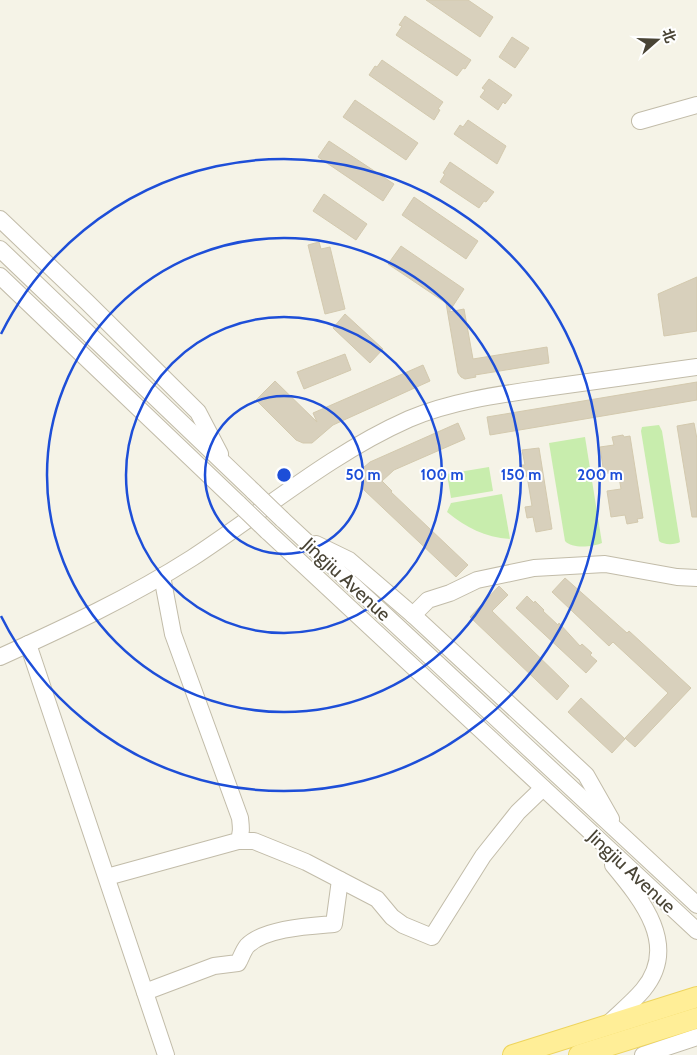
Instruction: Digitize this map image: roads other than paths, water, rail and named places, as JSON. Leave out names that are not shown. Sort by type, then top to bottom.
[{"type":"main road","points":[[513,1055],[697,997]]},
{"type":"main road","points":[[579,1055],[697,1018]]},
{"type":"street","points":[[640,121],[697,105]]},
{"type":"street","points":[[0,219],[198,412],[225,465]]},
{"type":"street","name":"Jingjiu Avenue","points":[[0,249],[225,465],[694,902]]},
{"type":"street","name":"Jingjiu Avenue","points":[[0,276],[239,504],[697,931]]},
{"type":"street","points":[[0,657],[121,600],[216,542],[337,458],[410,419],[458,403],[501,394],[697,367]]},
{"type":"street","points":[[303,538],[349,560],[414,615],[586,775],[618,832]]},
{"type":"street","points":[[414,615],[428,600],[450,593],[477,580],[534,568],[605,564],[678,577],[697,578]]},
{"type":"street","points":[[162,576],[172,634],[240,818],[241,828],[238,841]]},
{"type":"street","points":[[28,644],[166,1055]]},
{"type":"street","points":[[106,878],[238,841],[254,841],[306,862],[377,899],[392,917],[403,925],[432,937],[483,856],[518,812],[543,788]]},
{"type":"street","points":[[566,810],[629,884],[648,912],[658,941],[658,958],[651,978],[643,990],[607,1025]]},
{"type":"street","points":[[145,992],[214,966],[238,963],[246,947],[260,937],[295,927],[334,924],[340,880]]},
{"type":"street","points":[[643,1055],[697,1036]]}]
